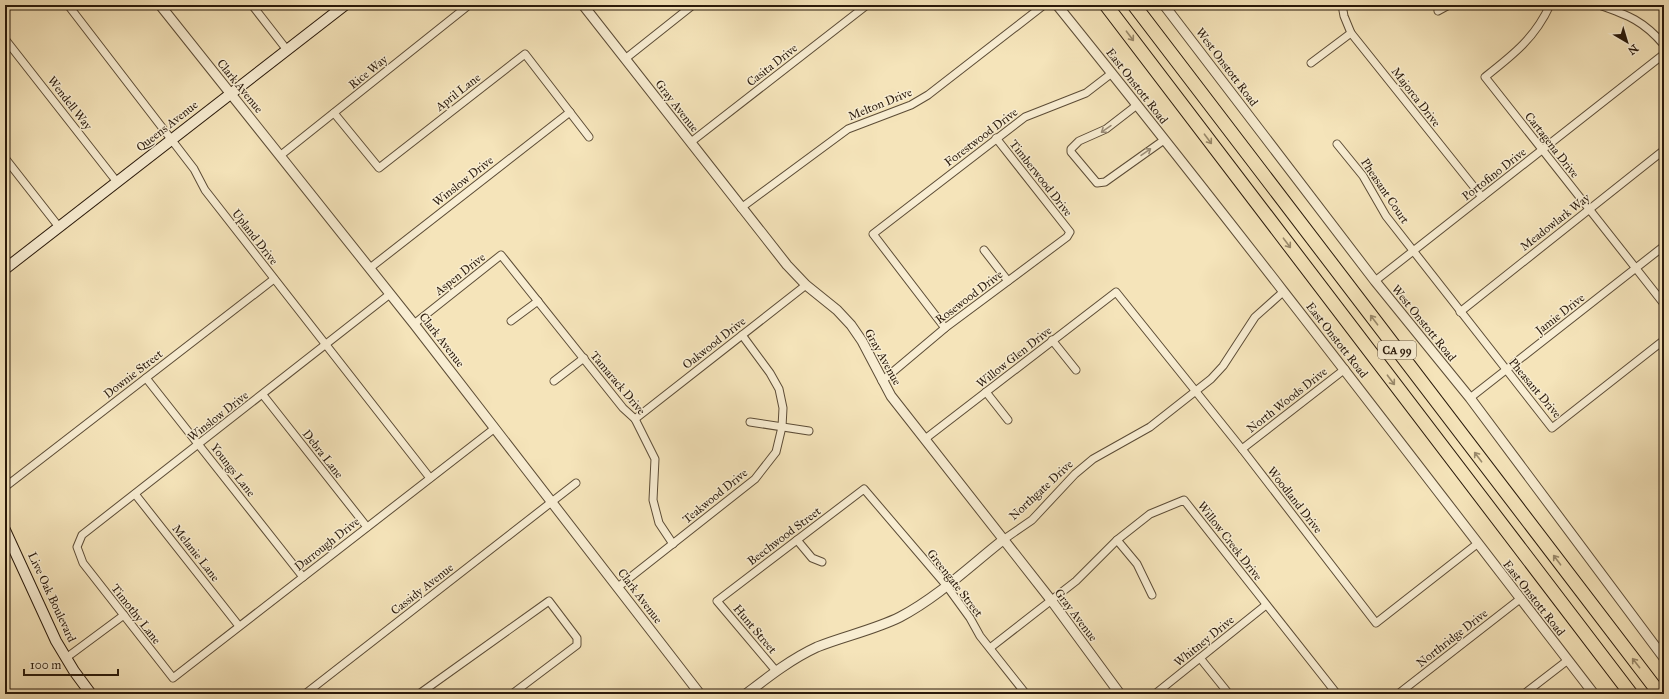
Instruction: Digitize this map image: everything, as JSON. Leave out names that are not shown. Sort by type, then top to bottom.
[{"type":"highway","name":"CA 99","points":[[1106,5],[1631,694]]},
{"type":"highway","name":"CA 99","points":[[1134,5],[1660,694]]},
{"type":"main road","name":"Queens Avenue","points":[[5,269],[343,6]]},
{"type":"main road","name":"Live Oak Boulevard","points":[[5,530],[25,570],[50,628],[66,658],[91,694]]},
{"type":"street","name":"Upland Drive","points":[[68,5],[194,169],[204,190],[430,478]]},
{"type":"street","name":"Clark Avenue","points":[[160,5],[230,94],[281,155],[414,324],[700,694]]},
{"type":"street","points":[[252,5],[287,50]]},
{"type":"street","name":"Rice Way","points":[[281,155],[469,5]]},
{"type":"street","name":"Gray Avenue","points":[[583,5],[787,265],[806,285],[829,303],[851,326],[862,341],[891,396],[1051,600],[1120,694]]},
{"type":"street","points":[[625,59],[693,5]]},
{"type":"street","name":"Casita Drive","points":[[691,142],[867,5]]},
{"type":"street","name":"Melton Drive","points":[[741,208],[848,129],[912,105],[928,95],[1044,5]]},
{"type":"street","name":"East Onstott Road","points":[[1057,5],[1345,369],[1477,544],[1594,694]]},
{"type":"street","name":"West Onstott Road","points":[[1164,5],[1375,281],[1470,398],[1664,658]]},
{"type":"street","name":"Majorca Drive","points":[[1342,5],[1344,16],[1351,33],[1482,197]]},
{"type":"street","points":[[1438,11],[1449,5]]},
{"type":"street","name":"Cartagena Drive","points":[[1550,5],[1544,18],[1529,40],[1485,77],[1664,304]]},
{"type":"street","points":[[1599,5],[1626,14],[1641,22],[1664,45]]},
{"type":"street","points":[[1312,63],[1351,33]]},
{"type":"street","name":"Wendell Way","points":[[5,39],[117,182]]},
{"type":"street","name":"April Lane","points":[[334,112],[379,168],[525,54],[589,137]]},
{"type":"street","name":"Portofino Drive","points":[[1375,281],[1664,54]]},
{"type":"street","name":"Forestwood Drive","points":[[945,328],[873,234],[1025,117],[1086,93],[1112,73]]},
{"type":"street","points":[[1137,105],[1106,129],[1079,141],[1071,149],[1071,152],[1092,179],[1097,183],[1105,182],[1164,140]]},
{"type":"street","name":"Winslow Drive","points":[[370,268],[570,112]]},
{"type":"street","name":"Timberwood Drive","points":[[996,138],[1070,232]]},
{"type":"street","name":"Pheasant Court","points":[[1337,144],[1363,176],[1386,216],[1414,251]]},
{"type":"street","name":"Meadowlark Way","points":[[1460,312],[1664,150]]},
{"type":"street","points":[[5,158],[59,227]]},
{"type":"street","name":"Rosewood Drive","points":[[882,381],[945,328],[1067,237],[1070,232]]},
{"type":"street","name":"Jamie Drive","points":[[1470,398],[1664,246]]},
{"type":"street","points":[[984,250],[1008,281]]},
{"type":"street","name":"Pheasant Drive","points":[[1414,251],[1460,312],[1552,428],[1664,340]]},
{"type":"street","name":"Tamarack Drive","points":[[501,255],[623,408],[635,419],[655,459],[653,500],[659,523],[673,544]]},
{"type":"street","name":"Aspen Drive","points":[[414,324],[501,255]]},
{"type":"street","name":"Downie Street","points":[[5,487],[274,279]]},
{"type":"street","name":"Oakwood Drive","points":[[635,419],[806,285]]},
{"type":"street","name":"Woodland Drive","points":[[1116,292],[1242,449],[1376,623],[1477,544]]},
{"type":"street","name":"Willow Glen Drive","points":[[925,439],[1116,292]]},
{"type":"street","name":"Northgate Drive","points":[[746,694],[776,671],[815,648],[876,627],[900,616],[946,585],[1003,540],[1032,520],[1075,474],[1093,459],[1150,426],[1196,391],[1224,366],[1255,317],[1283,292]]},
{"type":"street","name":"Winslow Drive","points":[[83,563],[76,547],[82,535],[326,346],[390,294]]},
{"type":"street","points":[[511,321],[538,301]]},
{"type":"street","name":"Teakwood Drive","points":[[618,586],[756,478],[776,452],[782,427],[783,408],[779,390],[770,373],[742,335]]},
{"type":"street","points":[[1052,340],[1076,370]]},
{"type":"street","points":[[554,381],[584,358]]},
{"type":"street","name":"North Woods Drive","points":[[1242,449],[1345,369]]},
{"type":"street","name":"Youngs Lane","points":[[146,378],[303,577]]},
{"type":"street","points":[[986,392],[1008,420]]},
{"type":"street","name":"Debra Lane","points":[[263,395],[367,527]]},
{"type":"street","points":[[750,422],[809,431]]},
{"type":"street","name":"Darrough Drive","points":[[173,678],[495,428]]},
{"type":"street","name":"Cassidy Avenue","points":[[305,694],[576,483]]},
{"type":"street","name":"Beechwood Street","points":[[717,601],[864,489]]},
{"type":"street","name":"Greengate Street","points":[[864,489],[946,585],[990,648],[1026,694]]},
{"type":"street","name":"Melanie Lane","points":[[135,494],[239,626]]},
{"type":"street","name":"Willow Creek Drive","points":[[990,648],[1076,581],[1117,540],[1150,514],[1184,500],[1337,694]]},
{"type":"street","points":[[797,540],[812,558],[822,562]]},
{"type":"street","points":[[1117,540],[1138,564],[1152,595]]},
{"type":"street","name":"Timothy Lane","points":[[83,563],[173,678]]},
{"type":"street","name":"Northridge Drive","points":[[1398,694],[1520,599]]},
{"type":"street","points":[[419,694],[549,601],[577,638],[577,644],[512,694]]},
{"type":"street","name":"Hunt Street","points":[[717,601],[776,671]]},
{"type":"street","name":"Whitney Drive","points":[[1155,694],[1266,605]]},
{"type":"street","points":[[66,658],[124,615]]},
{"type":"street","points":[[1200,658],[1229,694]]},
{"type":"street","points":[[1524,694],[1568,660]]}]
